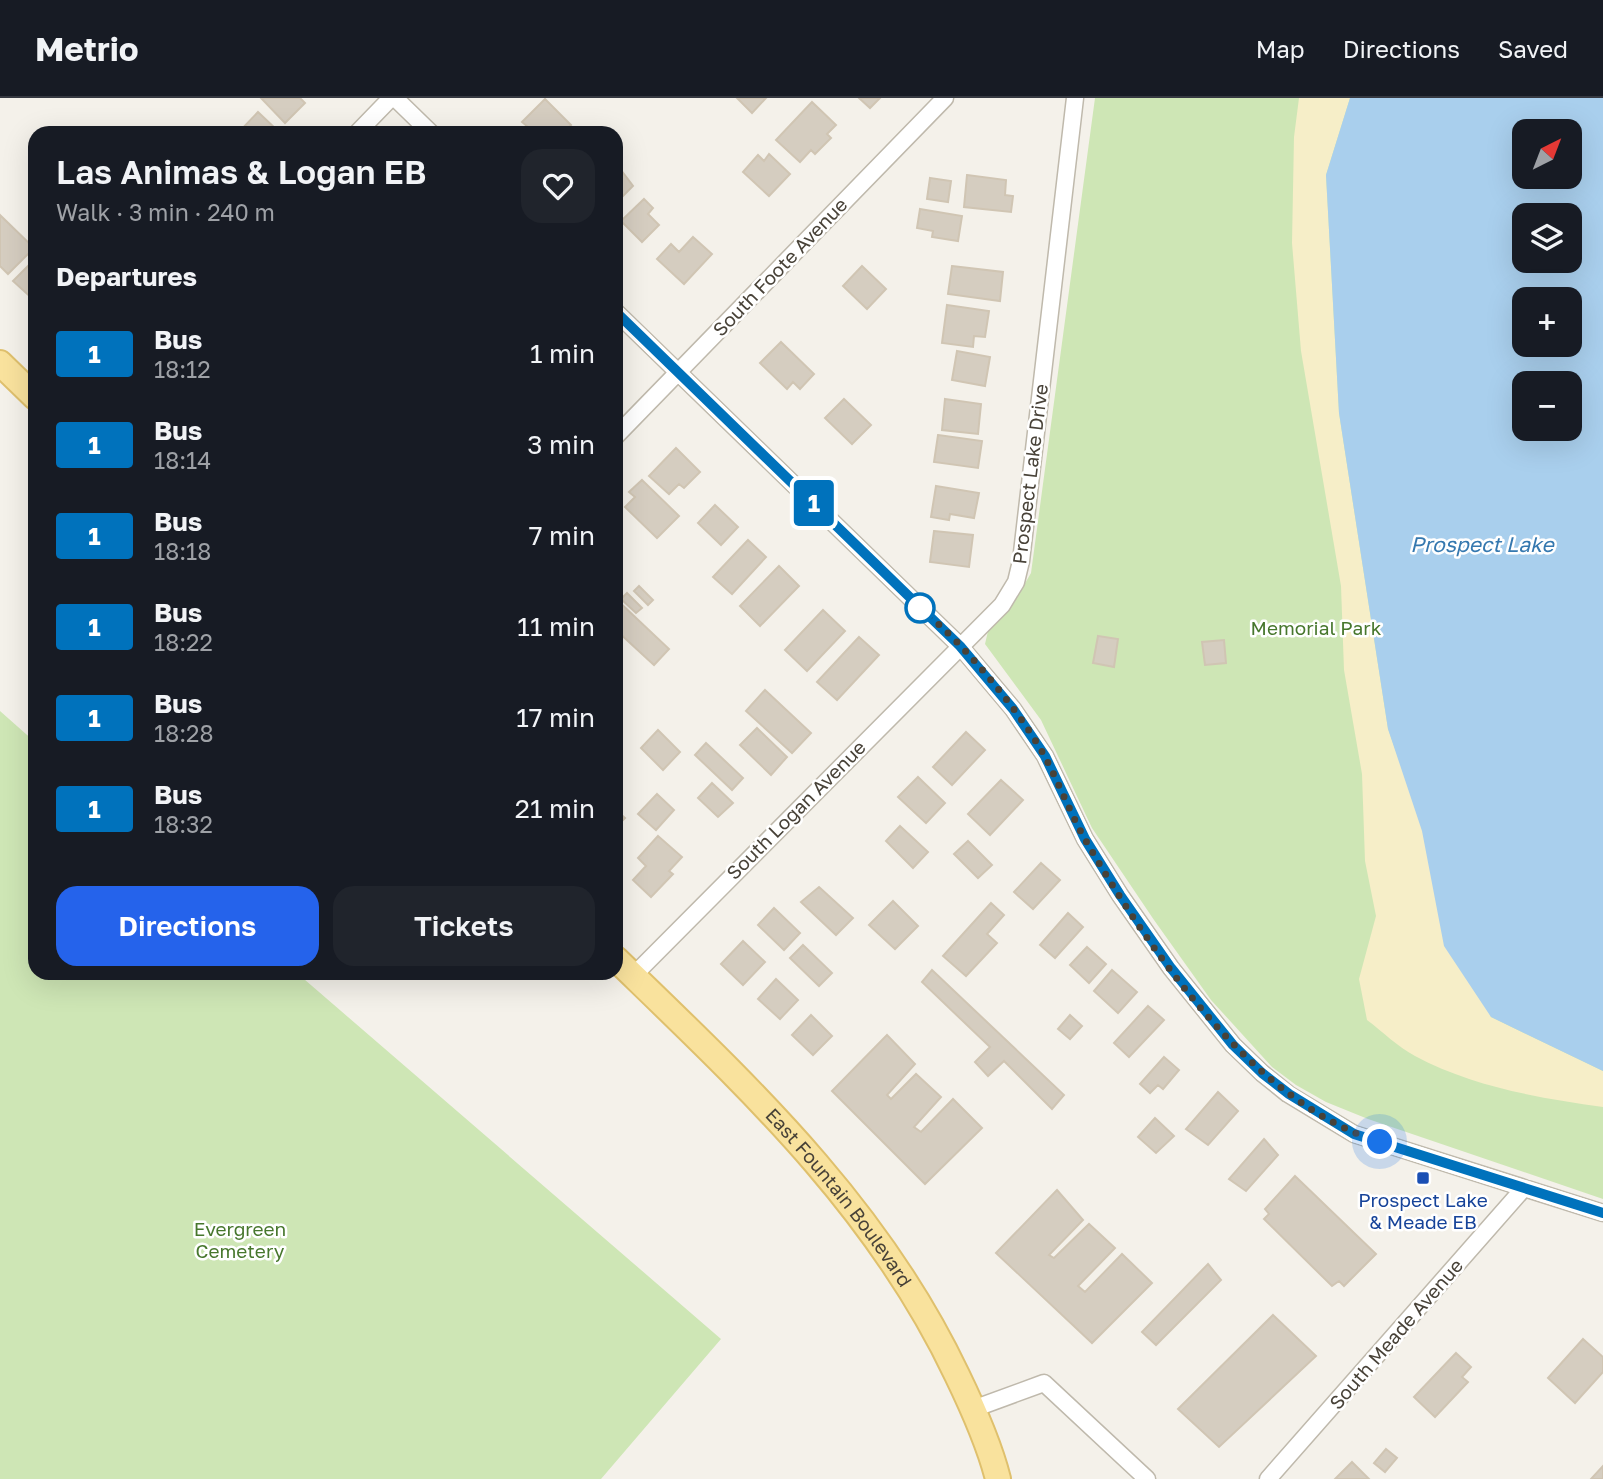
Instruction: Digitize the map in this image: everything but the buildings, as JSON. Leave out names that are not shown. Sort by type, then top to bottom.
[{"type":"main road","points":[[0,363],[28,390]]},
{"type":"main road","name":"East Fountain Boulevard","points":[[625,967],[783,1124],[860,1214],[935,1330],[973,1409],[998,1479]]},
{"type":"street","points":[[364,126],[393,98],[423,126]]},
{"type":"street","name":"South Foote Avenue","points":[[623,429],[945,98]]},
{"type":"street","points":[[1061,98],[1074,104]]},
{"type":"street","name":"Prospect Lake Drive","points":[[960,646],[1002,605],[1016,582],[1021,561],[1074,104]]},
{"type":"street","points":[[623,319],[960,646],[1030,732],[1085,839],[1171,968],[1233,1045],[1262,1073],[1289,1094],[1354,1134],[1603,1213]]},
{"type":"street","name":"South Logan Avenue","points":[[625,967],[960,646]]},
{"type":"street","name":"South Meade Avenue","points":[[1268,1479],[1524,1188]]},
{"type":"street","points":[[973,1409],[1044,1383],[1147,1479]]},
{"type":"green space","name":"Memorial Park","points":[[1095,98],[1603,98],[1603,1199],[1368,1119],[1326,1102],[1272,1067],[1211,1000],[1154,920],[1092,828],[1041,720],[985,644],[989,627],[1013,604],[1031,573]]},
{"type":"green space","name":"Evergreen Cemetery","points":[[0,711],[28,736],[28,980],[305,980],[721,1339],[601,1479],[0,1479]]},
{"type":"sand","points":[[1299,98],[1350,98],[1326,175],[1339,413],[1388,729],[1491,1017],[1603,1071],[1603,1107],[1507,1090],[1460,1076],[1409,1052],[1367,1020],[1359,979],[1376,916],[1365,861],[1362,774],[1344,670],[1341,586],[1301,351],[1292,243],[1294,137]]},
{"type":"water","name":"Prospect Lake","points":[[1350,98],[1603,98],[1603,1071],[1491,1017],[1444,946],[1422,831],[1388,729],[1339,413],[1326,175]]},
{"type":"bus line","name":"1","points":[[623,319],[960,646],[1030,732],[1102,868],[1171,968],[1233,1045],[1262,1073],[1289,1094],[1354,1134],[1603,1213]]},
{"type":"place","name":"Prospect Lake & Meade EB","points":[[1423,1178]]},
{"type":"route","points":[[920,608],[960,646],[1030,732],[1102,868],[1171,968],[1233,1045],[1289,1094],[1354,1134],[1380,1142]]}]
